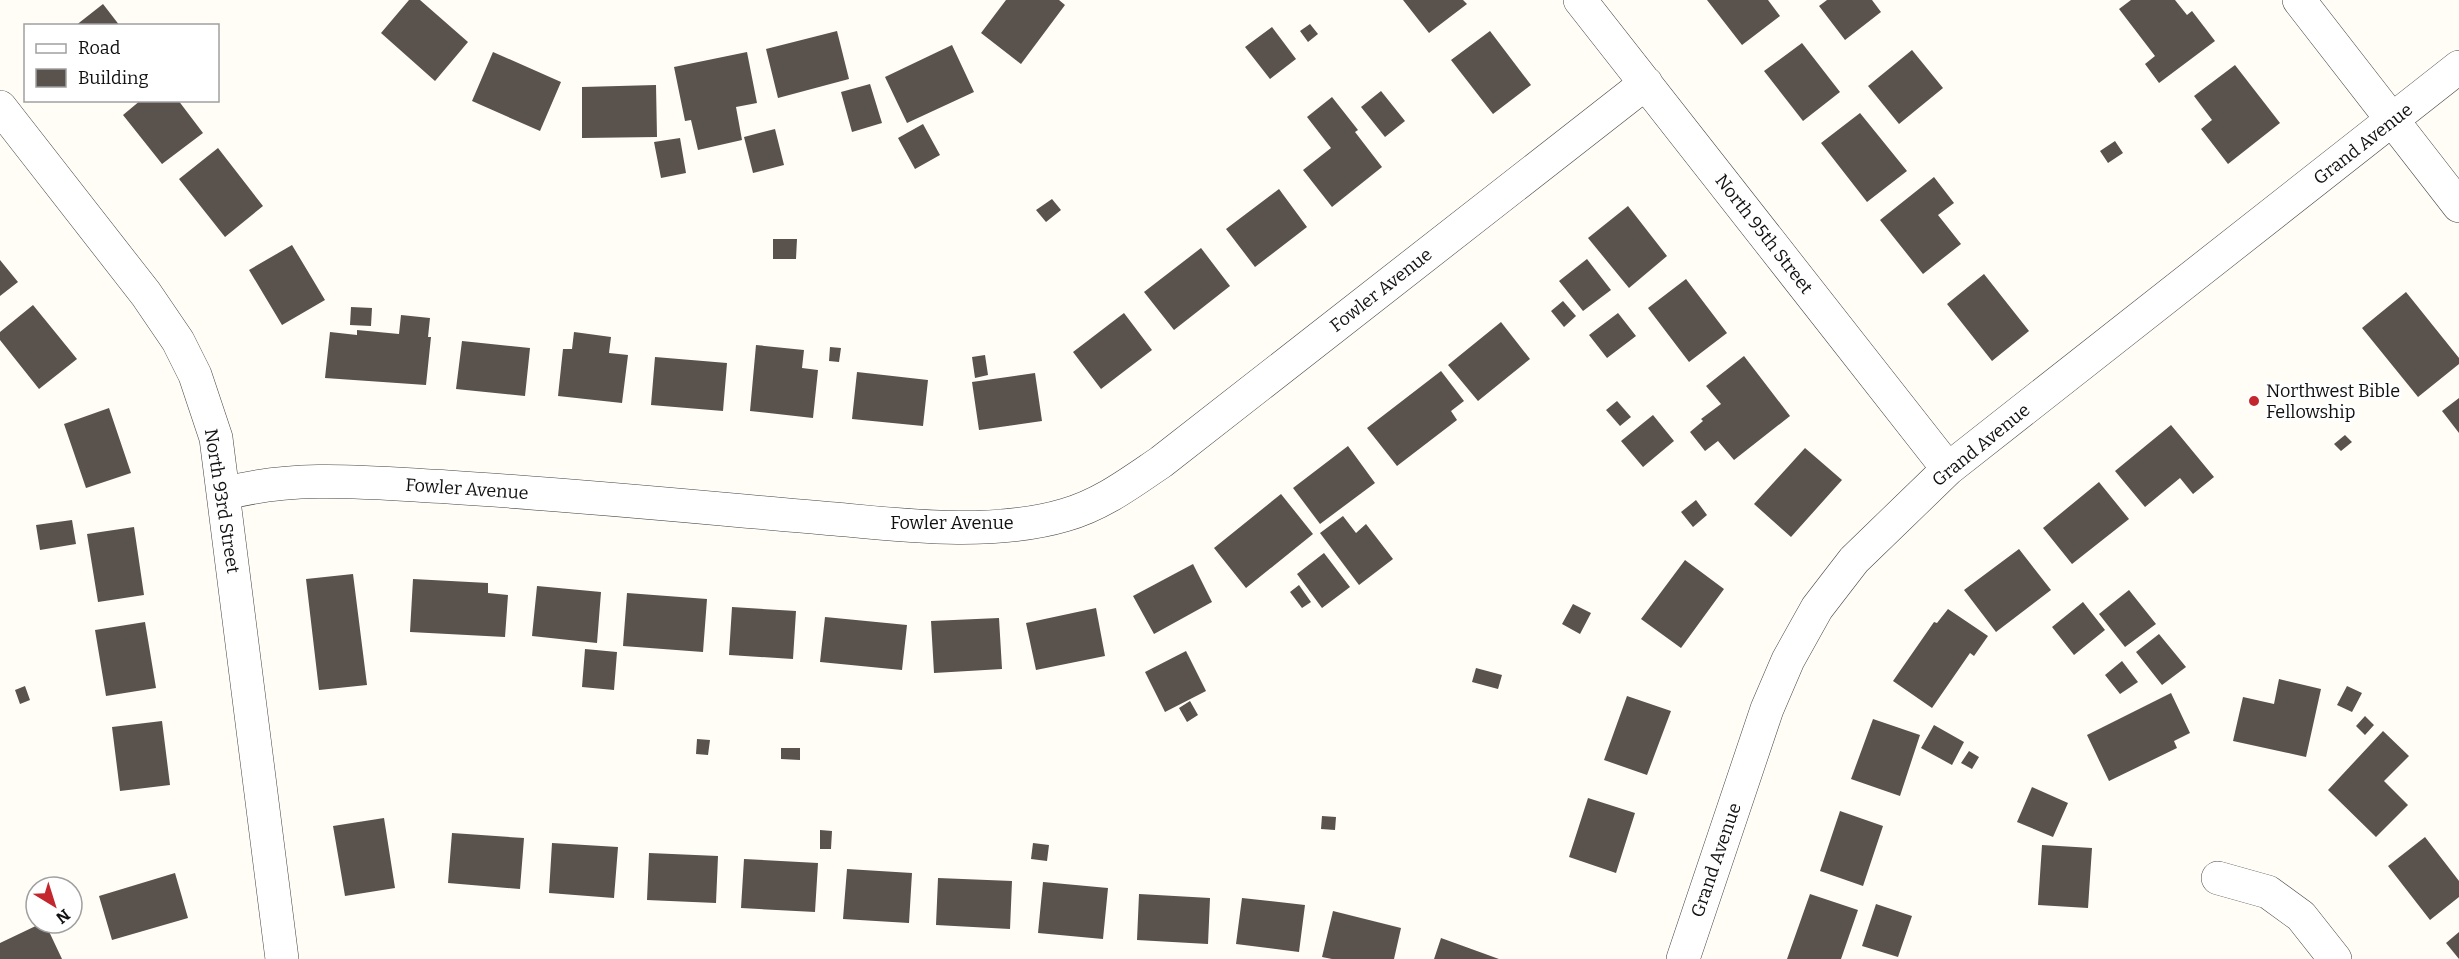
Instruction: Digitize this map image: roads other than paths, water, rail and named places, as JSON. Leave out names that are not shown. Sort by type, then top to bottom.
[{"type":"street","name":"North 95th Street","points":[[1580,0],[1948,469]]},
{"type":"street","points":[[2299,0],[2459,206]]},
{"type":"street","name":"Grand Avenue","points":[[1683,959],[1767,709],[1788,660],[1817,608],[1854,560],[1948,469],[2459,68]]},
{"type":"street","name":"Fowler Avenue","points":[[223,494],[249,487],[294,482],[339,481],[492,490],[901,525],[997,526],[1064,515],[1110,496],[1161,462],[1646,83]]},
{"type":"street","name":"North 93rd Street","points":[[0,108],[146,294],[178,341],[195,375],[216,438],[282,959]]},
{"type":"street","points":[[2218,878],[2268,892],[2301,916],[2335,959]]},
{"type":"place","name":"Northwest Bible Fellowship","points":[[2254,401]]}]
